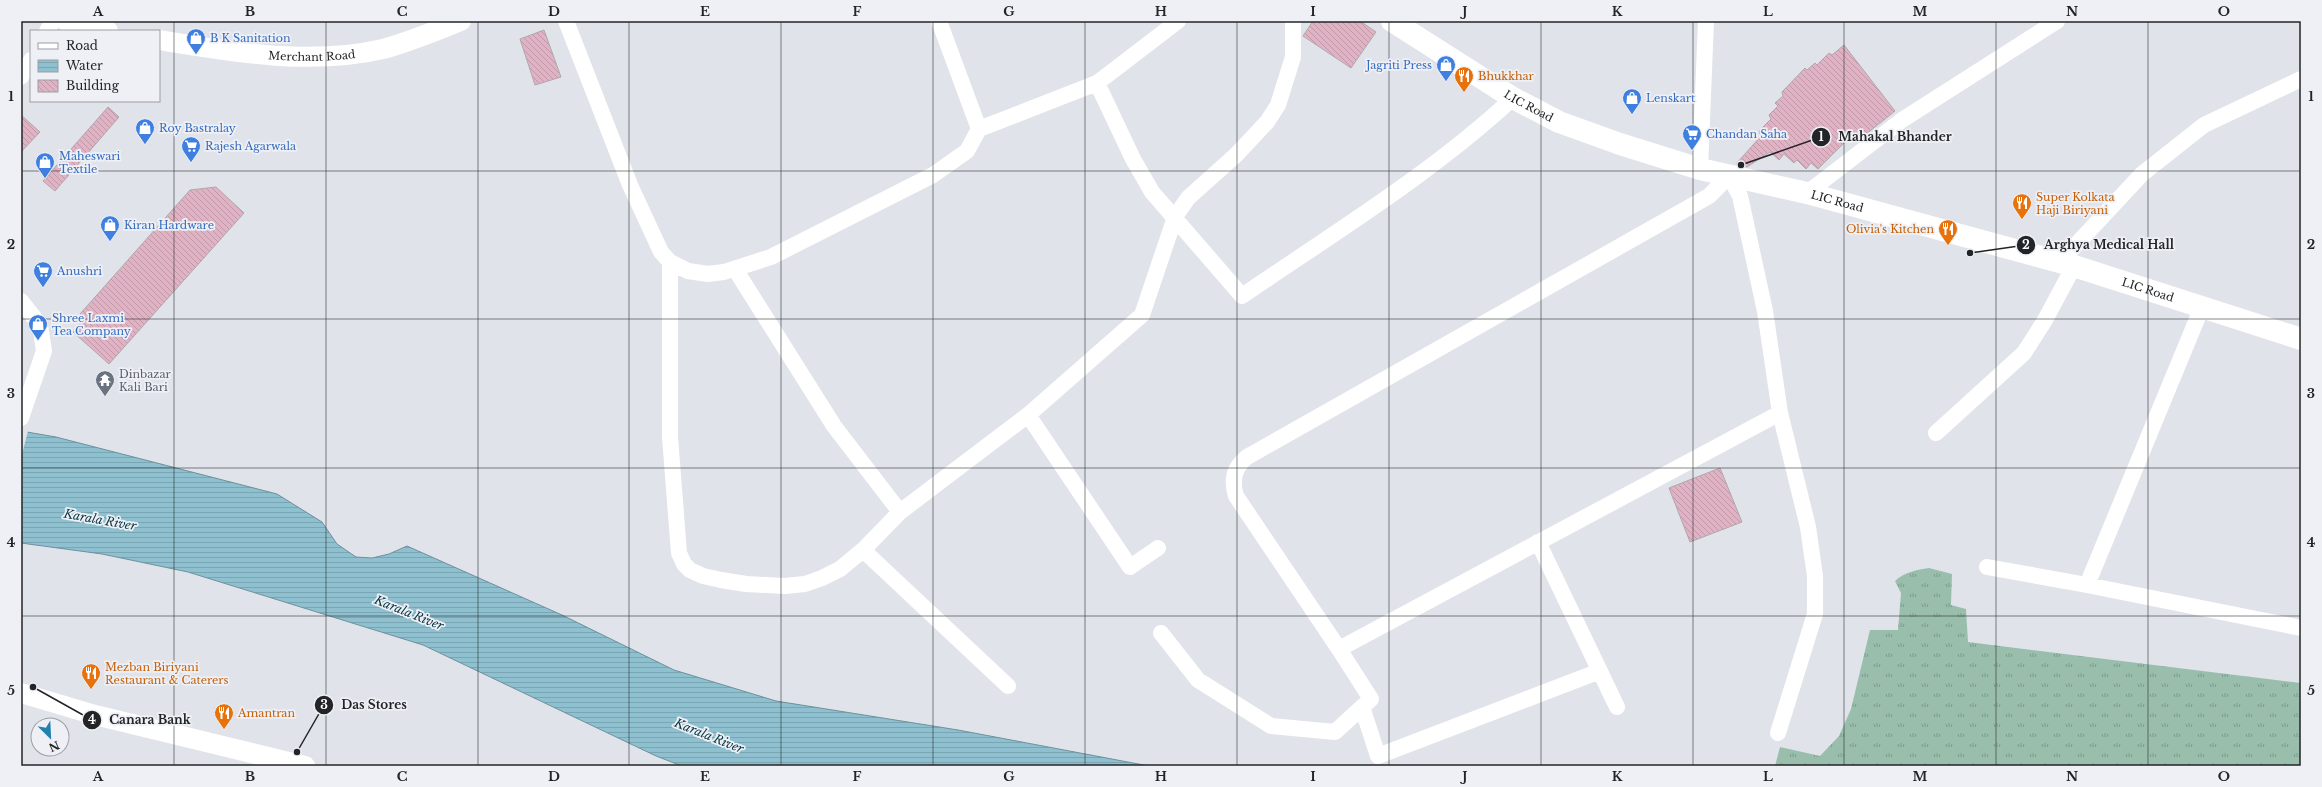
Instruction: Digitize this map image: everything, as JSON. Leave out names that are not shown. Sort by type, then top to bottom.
[{"type":"main road","name":"LIC Road","points":[[1392,21],[1513,98],[1559,122],[1700,169],[1807,193],[2067,264],[2301,339]]},
{"type":"street","points":[[48,30],[53,21]]},
{"type":"street","points":[[66,21],[104,30]]},
{"type":"street","name":"Merchant Road","points":[[160,40],[272,55],[340,56],[384,49],[461,21]]},
{"type":"street","points":[[566,21],[630,184],[661,252],[670,262],[688,271],[708,274],[736,270],[771,257],[933,175],[967,151],[980,129],[1097,83],[1178,21]]},
{"type":"street","points":[[939,21],[980,129]]},
{"type":"street","points":[[670,262],[670,437],[679,553],[684,564],[703,576],[746,584],[785,586],[805,584],[822,578],[840,569],[863,550],[900,512],[1028,415],[1142,315],[1176,217],[1188,198],[1236,155],[1267,122],[1278,105],[1292,57],[1293,21]]},
{"type":"street","points":[[1700,169],[1706,21]]},
{"type":"street","points":[[1807,193],[1902,120],[2057,21]]},
{"type":"street","points":[[21,77],[30,62]]},
{"type":"street","points":[[1936,433],[2024,353],[2036,337],[2067,264],[2142,174],[2204,125],[2301,79]]},
{"type":"street","points":[[1097,83],[1133,159],[1152,192],[1176,217],[1242,296],[1403,186],[1486,123],[1513,98]]},
{"type":"street","points":[[1161,633],[1198,680],[1272,726],[1335,732],[1371,699],[1236,496],[1233,480],[1234,472],[1242,461],[1709,196],[1729,176],[1740,196],[1762,296],[1780,413],[1808,527],[1815,576],[1815,614],[1778,732]]},
{"type":"street","points":[[736,270],[834,426],[900,512]]},
{"type":"street","points":[[21,301],[40,325],[43,336],[44,351],[25,394],[21,418]]},
{"type":"street","points":[[2087,585],[2202,307]]},
{"type":"street","points":[[1339,649],[1780,413]]},
{"type":"street","points":[[1028,415],[1130,567],[1158,548]]},
{"type":"street","points":[[1538,542],[1617,707]]},
{"type":"street","points":[[863,550],[1008,686]]},
{"type":"street","points":[[1987,567],[2087,585],[2301,628]]},
{"type":"street","points":[[1362,708],[1378,756],[1600,671]]},
{"type":"street","points":[[21,693],[94,721],[251,766]]},
{"type":"street","points":[[21,707],[305,766]]},
{"type":"green space","points":[[1929,568],[1952,574],[1951,605],[1966,609],[1968,642],[2301,683],[2301,766],[1775,766],[1780,747],[1820,756],[1839,736],[1851,709],[1870,630],[1898,630],[1901,593],[1895,581],[1907,573]]},
{"type":"water","name":"Karala River","points":[[21,431],[56,437],[277,494],[322,522],[337,544],[356,557],[372,558],[389,554],[407,546],[562,615],[674,670],[776,701],[958,730],[1149,766],[682,766],[656,756],[423,645],[188,572],[102,554],[21,543]]},
{"type":"pier","points":[[21,429],[28,431],[21,458]]},
{"type":"building","points":[[1313,21],[1360,21],[1376,32],[1351,68],[1303,36]]},
{"type":"building","points":[[544,30],[561,77],[535,85],[520,39]]},
{"type":"building","points":[[1844,45],[1895,111],[1865,135],[1863,132],[1852,141],[1849,138],[1818,169],[1811,163],[1806,169],[1797,160],[1794,163],[1784,154],[1779,160],[1770,152],[1747,167],[1736,164],[1761,136],[1759,131],[1771,119],[1769,115],[1778,106],[1775,103],[1783,96],[1782,92],[1805,68],[1807,70],[1815,63],[1817,65],[1829,53],[1832,55]]},
{"type":"building","points":[[108,107],[119,117],[55,191],[43,181]]},
{"type":"building","points":[[21,115],[40,132],[21,152]]},
{"type":"building","points":[[216,187],[244,213],[109,364],[73,332],[85,318],[80,314],[190,190]]},
{"type":"building","points":[[1720,468],[1742,522],[1690,542],[1669,488]]},
{"type":"place","name":"B K Sanitation","points":[[196,55]]},
{"type":"place","name":"Jagriti Press","points":[[1446,82]]},
{"type":"place","name":"Bhukkhar","points":[[1464,93]]},
{"type":"place","name":"Lenskart","points":[[1632,115]]},
{"type":"place","name":"Roy Bastralay","points":[[145,145]]},
{"type":"place","name":"Chandan Saha","points":[[1692,151]]},
{"type":"place","name":"Rajesh Agarwala","points":[[191,163]]},
{"type":"place","name":"Mahakal Bhander","points":[[1741,165]]},
{"type":"place","name":"Maheswari Textile","points":[[45,179]]},
{"type":"place","name":"Super Kolkata Haji Biriyani","points":[[2022,220]]},
{"type":"place","name":"Kiran Hardware","points":[[110,242]]},
{"type":"place","name":"Olivia's Kitchen","points":[[1948,246]]},
{"type":"place","name":"Arghya Medical Hall","points":[[1970,253]]},
{"type":"place","name":"Anushri","points":[[43,288]]},
{"type":"place","name":"Shree Laxmi Tea Company","points":[[38,341]]},
{"type":"place","name":"Dinbazar Kali Bari","points":[[105,397]]},
{"type":"place","name":"Canara Bank","points":[[33,687]]},
{"type":"place","name":"Mezban Biriyani Restaurant & Caterers","points":[[91,690]]},
{"type":"place","name":"Amantran","points":[[224,730]]},
{"type":"place","name":"Das Stores","points":[[297,752]]}]
